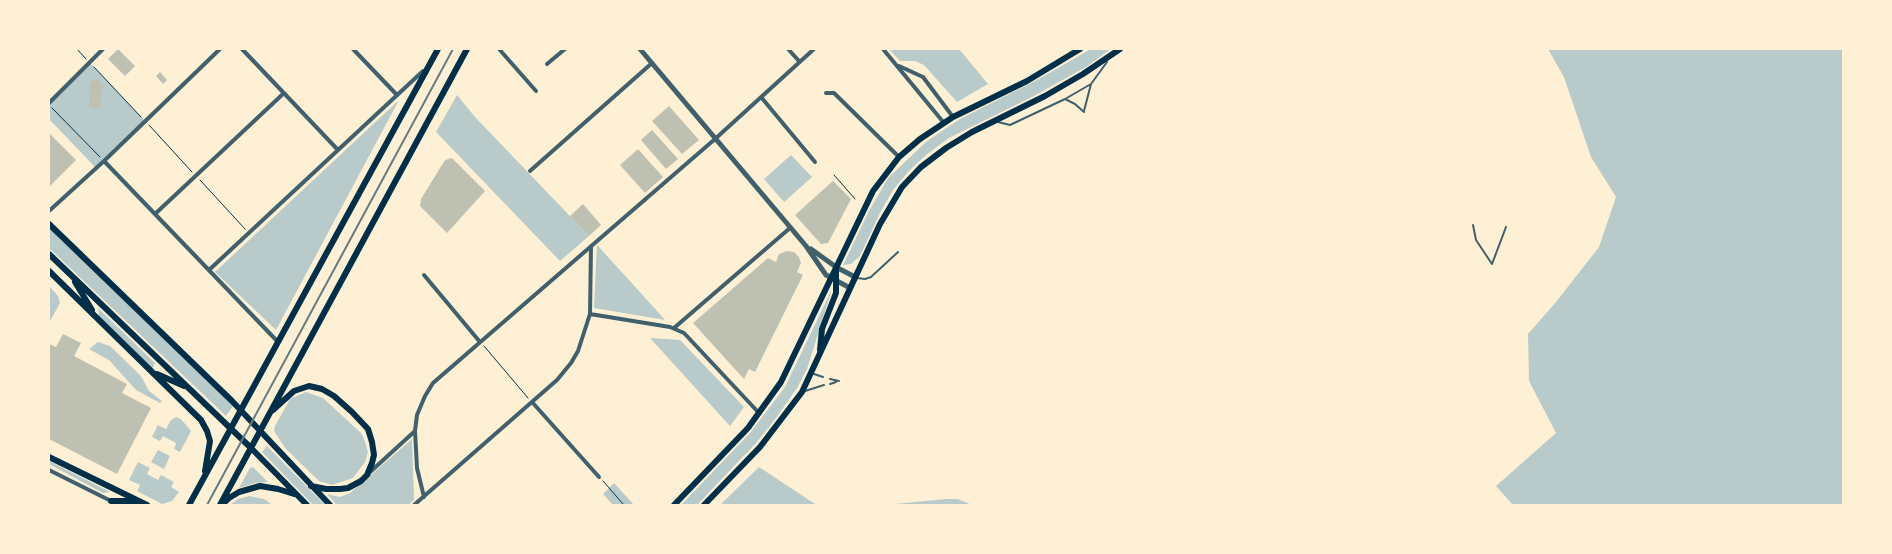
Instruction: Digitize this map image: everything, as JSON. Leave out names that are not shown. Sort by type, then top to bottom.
[{"type":"main road","points":[[189,505],[438,49]]},
{"type":"main road","points":[[221,505],[259,430],[467,49]]},
{"type":"main road","points":[[674,505],[748,428],[787,370],[833,280],[836,267],[872,191],[899,157],[944,122],[1027,81],[1080,49]]},
{"type":"main road","points":[[704,505],[760,447],[802,392],[880,224],[902,187],[921,168],[946,148],[972,132],[1083,74],[1120,49]]},
{"type":"main road","points":[[49,224],[241,411],[330,505]]},
{"type":"main road","points":[[49,254],[250,447],[307,505]]},
{"type":"main road","points":[[49,271],[204,425],[210,441],[203,478]]},
{"type":"main road","points":[[71,274],[96,317]]},
{"type":"main road","points":[[820,355],[822,328],[835,297],[833,280]]},
{"type":"main road","points":[[153,373],[188,387]]},
{"type":"main road","points":[[267,416],[290,394],[309,386],[322,389],[334,396],[368,429],[374,455],[367,475],[355,486],[348,488],[330,490],[311,486]]},
{"type":"main road","points":[[49,457],[147,505]]},
{"type":"main road","points":[[221,505],[239,492],[260,486],[278,489],[299,497]]},
{"type":"main road","points":[[111,501],[138,501]]},
{"type":"street","points":[[49,104],[103,49]]},
{"type":"street","points":[[49,211],[104,161],[220,49]]},
{"type":"street","points":[[242,49],[338,150]]},
{"type":"street","points":[[353,49],[397,95]]},
{"type":"street","points":[[499,49],[536,91]]},
{"type":"street","points":[[547,64],[565,49]]},
{"type":"street","points":[[640,49],[806,246],[824,273],[833,280],[850,288]]},
{"type":"street","points":[[788,49],[799,62]]},
{"type":"street","points":[[424,497],[417,468],[417,415],[425,396],[433,384],[715,139],[814,49]]},
{"type":"street","points":[[883,49],[944,122]]},
{"type":"street","points":[[530,172],[652,63]]},
{"type":"street","points":[[209,270],[429,66]]},
{"type":"street","points":[[896,66],[923,77],[953,117]]},
{"type":"street","points":[[155,214],[284,93]]},
{"type":"street","points":[[826,93],[834,93],[899,157]]},
{"type":"street","points":[[760,97],[815,162]]},
{"type":"street","points":[[104,161],[279,343]]},
{"type":"street","points":[[674,328],[790,228]]},
{"type":"street","points":[[414,505],[557,380],[571,363],[584,337],[590,314],[591,246]]},
{"type":"street","points":[[806,246],[855,278]]},
{"type":"street","points":[[424,275],[480,342]]},
{"type":"street","points":[[590,314],[674,328],[688,337],[759,413]]},
{"type":"street","points":[[532,402],[599,477]]},
{"type":"street","points":[[367,475],[416,431]]},
{"type":"street","points":[[49,470],[119,505]]},
{"type":"lane","points":[[1065,99],[1075,104],[1084,112],[1091,84],[1111,56]]},
{"type":"lane","points":[[996,121],[1010,125],[1065,99],[1091,84]]},
{"type":"lane","points":[[1473,225],[1476,240],[1492,264],[1506,227]]},
{"type":"lane","points":[[855,278],[865,279],[871,277],[898,252]]},
{"type":"lane","points":[[812,373],[823,377]]},
{"type":"lane","points":[[830,379],[839,381],[830,384]]},
{"type":"lane","points":[[802,392],[824,386]]},
{"type":"path","points":[[77,49],[249,233]]},
{"type":"path","points":[[49,104],[104,161]]},
{"type":"path","points":[[834,175],[855,199]]},
{"type":"path","points":[[480,342],[532,402]]},
{"type":"path","points":[[599,477],[624,505]]},
{"type":"shaded area","points":[[889,49],[959,49],[988,84],[957,102],[924,65],[915,61],[900,61]]},
{"type":"shaded area","points":[[1091,49],[1111,49],[1086,67],[1032,97],[949,138],[926,155],[893,190],[860,256],[851,264],[843,265],[869,211],[888,178],[927,141],[960,119],[1037,80]]},
{"type":"shaded area","points":[[1548,49],[1843,49],[1843,505],[1513,505],[1496,486],[1556,433],[1529,381],[1528,334],[1599,247],[1616,197],[1591,157],[1564,77]]},
{"type":"shaded area","points":[[89,62],[145,121],[96,168],[49,119],[49,100]]},
{"type":"shaded area","points":[[457,95],[475,117],[589,236],[560,261],[436,132]]},
{"type":"shaded area","points":[[399,100],[276,330],[215,272]]},
{"type":"shaded area","points":[[791,155],[812,177],[784,202],[764,179]]},
{"type":"shaded area","points":[[49,228],[233,406],[226,416],[49,248]]},
{"type":"shaded area","points":[[597,245],[639,291],[665,320],[594,308]]},
{"type":"shaded area","points":[[49,286],[58,296],[60,303],[50,321],[49,318]]},
{"type":"shaded area","points":[[832,289],[807,369],[797,388],[757,442],[697,505],[681,505],[750,433],[785,387]]},
{"type":"shaded area","points":[[98,308],[155,363],[152,369],[99,316]]},
{"type":"shaded area","points":[[650,338],[680,340],[744,407],[730,426]]},
{"type":"shaded area","points":[[98,342],[110,346],[141,376],[149,391],[162,401],[160,403],[136,390],[109,360],[89,349]]},
{"type":"shaded area","points":[[306,392],[323,398],[361,433],[368,452],[365,462],[353,478],[332,485],[319,481],[286,449],[274,431],[290,399]]},
{"type":"shaded area","points":[[176,417],[181,419],[191,431],[180,452],[174,449],[176,443],[163,436],[160,441],[152,437],[158,425],[166,429],[171,420]]},
{"type":"shaded area","points":[[412,439],[414,500],[408,505],[337,505],[327,494],[340,497],[350,493]]},
{"type":"shaded area","points":[[267,446],[325,505],[313,505],[262,452]]},
{"type":"shaded area","points":[[158,450],[170,456],[164,469],[151,462]]},
{"type":"shaded area","points":[[49,461],[110,492],[103,493],[49,464]]},
{"type":"shaded area","points":[[138,462],[150,468],[147,474],[158,480],[161,475],[174,482],[171,487],[179,492],[172,501],[162,504],[137,491],[140,485],[129,480]]},
{"type":"shaded area","points":[[253,467],[268,482],[239,488],[250,468]]},
{"type":"shaded area","points":[[759,467],[815,504],[817,505],[720,505]]},
{"type":"shaded area","points":[[614,483],[634,505],[613,505],[603,494]]},
{"type":"shaded area","points":[[249,496],[264,499],[273,505],[230,505],[238,499]]},
{"type":"shaded area","points":[[958,499],[972,505],[884,505]]},
{"type":"building","points":[[118,49],[135,66],[125,76],[108,59]]},
{"type":"building","points":[[160,72],[167,80],[163,84],[156,76]]},
{"type":"building","points":[[97,78],[104,87],[102,89],[100,108],[89,107],[90,83]]},
{"type":"building","points":[[669,106],[699,140],[682,154],[652,121]]},
{"type":"building","points":[[652,130],[678,159],[666,169],[641,140]]},
{"type":"building","points":[[49,133],[76,160],[49,187]]},
{"type":"building","points":[[638,149],[663,177],[645,193],[620,165]]},
{"type":"building","points":[[452,158],[485,191],[447,233],[420,206],[421,199],[445,160]]},
{"type":"building","points":[[833,181],[851,199],[828,243],[821,244],[795,215]]},
{"type":"building","points":[[583,204],[601,225],[589,236],[570,216]]},
{"type":"building","points":[[787,251],[794,252],[799,257],[801,263],[797,272],[803,275],[755,372],[749,369],[744,379],[693,323],[768,258],[776,262],[779,254]]},
{"type":"building","points":[[63,334],[81,343],[74,356],[127,384],[122,393],[151,408],[117,474],[49,439],[49,344],[56,347]]},
{"type":"railway","points":[[207,505],[453,49]]}]
